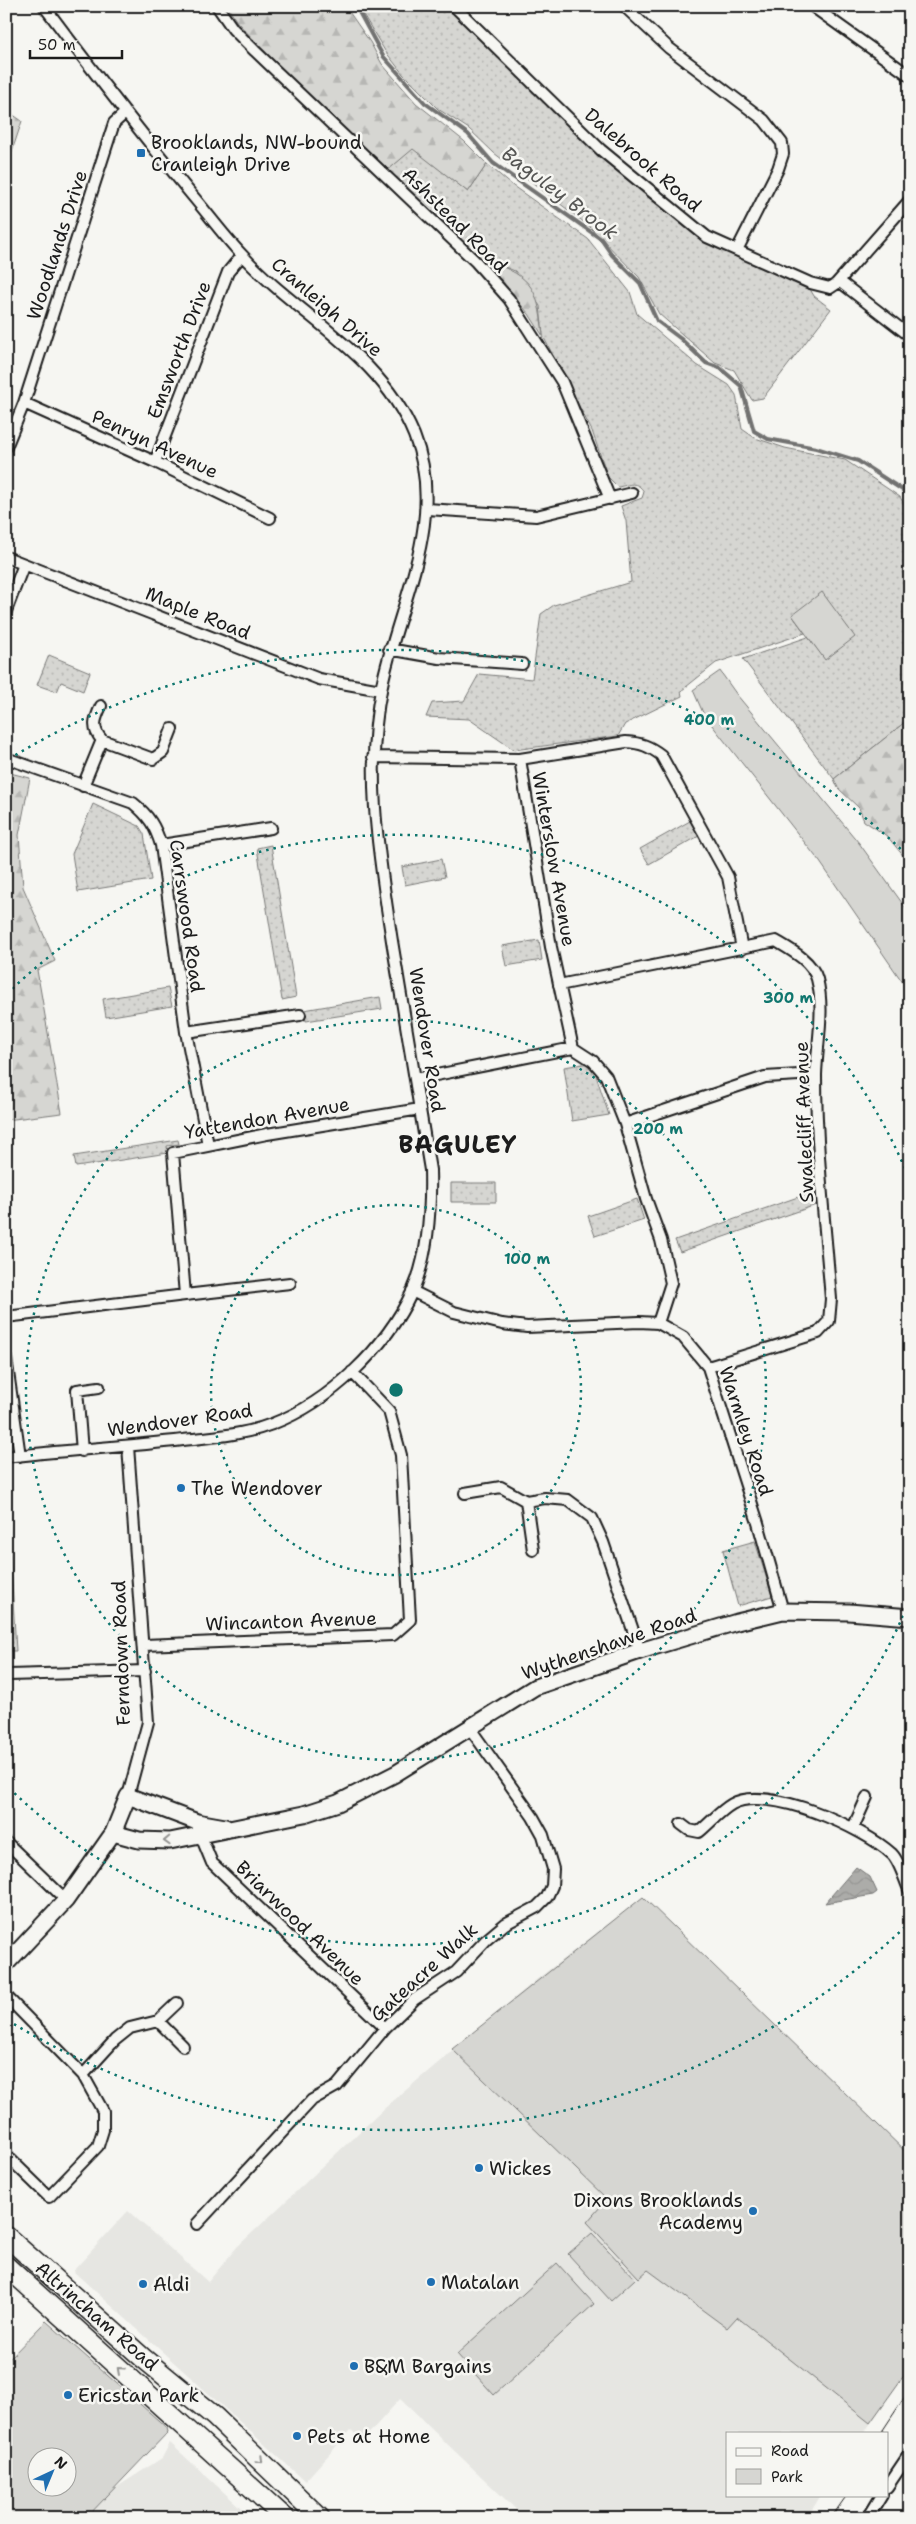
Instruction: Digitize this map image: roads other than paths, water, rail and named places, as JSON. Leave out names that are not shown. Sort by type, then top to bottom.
[{"type":"highway","name":"Altrincham Road","points":[[6,2236],[143,2358],[214,2417],[320,2518]]},
{"type":"highway","name":"Altrincham Road","points":[[6,2266],[285,2518]]},
{"type":"main road","name":"Wythenshawe Road","points":[[113,1833],[139,1840],[170,1841],[198,1829],[231,1828],[295,1816],[338,1803],[395,1774],[536,1687],[640,1651],[737,1622],[783,1611],[849,1612],[910,1617]]},
{"type":"main road","points":[[128,1796],[198,1829]]},
{"type":"main road","name":"Ferndown Road","points":[[6,1964],[66,1900],[113,1833],[128,1796]]},
{"type":"street","name":"Cranleigh Drive","points":[[44,6],[124,113],[242,255],[272,284],[367,364],[391,392],[415,438],[422,463],[427,509],[419,552],[390,649],[381,690]]},
{"type":"street","name":"Ashstead Road","points":[[217,6],[233,29],[254,51],[476,262],[508,299],[534,336],[562,382],[610,499]]},
{"type":"street","name":"Dalebrook Road","points":[[454,6],[601,150],[707,237],[810,283],[830,288],[840,280]]},
{"type":"street","points":[[624,6],[669,48],[764,120],[782,144],[783,154],[778,169],[737,250]]},
{"type":"street","points":[[812,6],[910,76]]},
{"type":"street","name":"Woodlands Drive","points":[[6,447],[24,403],[114,123],[124,113]]},
{"type":"street","points":[[910,200],[840,280],[910,336]]},
{"type":"street","name":"Emsworth Drive","points":[[155,462],[228,272],[242,255]]},
{"type":"street","name":"Penryn Avenue","points":[[24,403],[155,462],[270,518]]},
{"type":"street","points":[[427,509],[536,516],[632,493]]},
{"type":"street","name":"Maple Road","points":[[6,557],[319,679],[381,690]]},
{"type":"street","points":[[6,611],[24,564]]},
{"type":"street","points":[[390,649],[439,658],[522,664]]},
{"type":"street","name":"Wendover Road","points":[[6,1457],[211,1437],[271,1425],[317,1400],[352,1372],[389,1330],[412,1291],[427,1236],[430,1170],[382,874],[374,808],[374,731],[381,690]]},
{"type":"street","points":[[101,706],[94,727],[102,740],[153,759],[163,752],[172,730]]},
{"type":"street","points":[[83,786],[102,740]]},
{"type":"street","points":[[520,760],[626,742],[650,746],[661,755],[728,878],[742,949]]},
{"type":"street","name":"Winterslow Avenue","points":[[373,757],[520,760],[559,985],[573,1048]]},
{"type":"street","name":"Carrswood Road","points":[[6,758],[133,804],[146,813],[154,824],[160,845],[186,1032],[208,1145]]},
{"type":"street","points":[[160,845],[271,828]]},
{"type":"street","name":"Swalecliff Avenue","points":[[559,985],[776,942],[793,951],[806,962],[817,978],[820,1014],[816,1074],[831,1299],[829,1321],[818,1333],[708,1367]]},
{"type":"street","points":[[186,1032],[300,1015]]},
{"type":"street","points":[[416,1079],[573,1048],[593,1061],[606,1076],[625,1124],[646,1199],[661,1240],[671,1282],[658,1323]]},
{"type":"street","points":[[625,1124],[765,1077],[816,1074]]},
{"type":"street","name":"Yattendon Avenue","points":[[185,1295],[173,1153],[208,1145],[420,1109]]},
{"type":"street","points":[[6,1316],[290,1283]]},
{"type":"street","name":"Warmley Road","points":[[412,1291],[454,1312],[502,1324],[527,1327],[639,1322],[658,1323],[683,1338],[708,1367],[756,1514],[783,1611]]},
{"type":"street","points":[[6,1358],[20,1456]]},
{"type":"street","name":"Wincanton Avenue","points":[[144,1645],[392,1635],[410,1620],[402,1455],[389,1411],[352,1372]]},
{"type":"street","points":[[82,1451],[77,1390],[99,1387]]},
{"type":"street","name":"Ferndown Road","points":[[128,1446],[144,1645],[148,1722],[128,1796]]},
{"type":"street","points":[[465,1493],[501,1487],[526,1501],[544,1498],[568,1500],[592,1518],[603,1542],[640,1651]]},
{"type":"street","points":[[526,1501],[533,1550]]},
{"type":"street","points":[[10,1675],[145,1671]]},
{"type":"street","name":"Gateacre Walk","points":[[198,2224],[312,2100],[337,2086],[385,2028],[415,1998],[456,1972],[486,1940],[505,1924],[537,1907],[552,1886],[553,1869],[543,1835],[533,1817],[469,1727]]},
{"type":"street","points":[[853,1828],[867,1797]]},
{"type":"street","points":[[682,1824],[689,1830],[699,1832],[733,1804],[754,1801],[784,1801],[853,1828],[893,1855],[910,1892]]},
{"type":"street","name":"Briarwood Avenue","points":[[198,1829],[212,1863],[385,2028]]},
{"type":"street","points":[[6,1842],[66,1900]]},
{"type":"street","points":[[6,1996],[83,2075],[103,2111],[103,2130],[98,2146],[49,2197],[6,2155]]},
{"type":"street","points":[[83,2075],[115,2040],[130,2028],[158,2021],[177,2003]]},
{"type":"street","points":[[158,2021],[183,2046]]},
{"type":"street","points":[[888,2486],[910,2453]]},
{"type":"street","points":[[868,2518],[881,2496]]},
{"type":"water","points":[[856,1867],[870,1877],[877,1892],[873,1895],[825,1903]]},
{"type":"waterway","name":"Baguley Brook","points":[[353,6],[359,12],[383,56],[425,103],[468,134],[493,163],[601,239],[612,255],[640,283],[657,321],[681,339],[706,363],[720,368],[741,386],[754,431],[768,439],[816,448],[858,461],[904,491],[910,505]]},
{"type":"tram line","points":[[882,2432],[910,2389]]},
{"type":"tram line","points":[[831,2518],[846,2496]]},
{"type":"place","name":"Brooklands, NW-bound Cranleigh Drive","points":[[141,153]]},
{"type":"place","name":"The Wendover","points":[[181,1488]]},
{"type":"place","name":"Wickes","points":[[479,2168]]},
{"type":"place","name":"Dixons Brooklands Academy","points":[[753,2211]]},
{"type":"place","name":"Matalan","points":[[431,2282]]},
{"type":"place","name":"Aldi","points":[[143,2284]]},
{"type":"place","name":"B&M Bargains","points":[[354,2366]]},
{"type":"place","name":"Ericstan Park","points":[[68,2395]]},
{"type":"place","name":"Pets at Home","points":[[297,2436]]},
{"type":"district","name":"BAGULEY","points":[[458,1145]]}]
